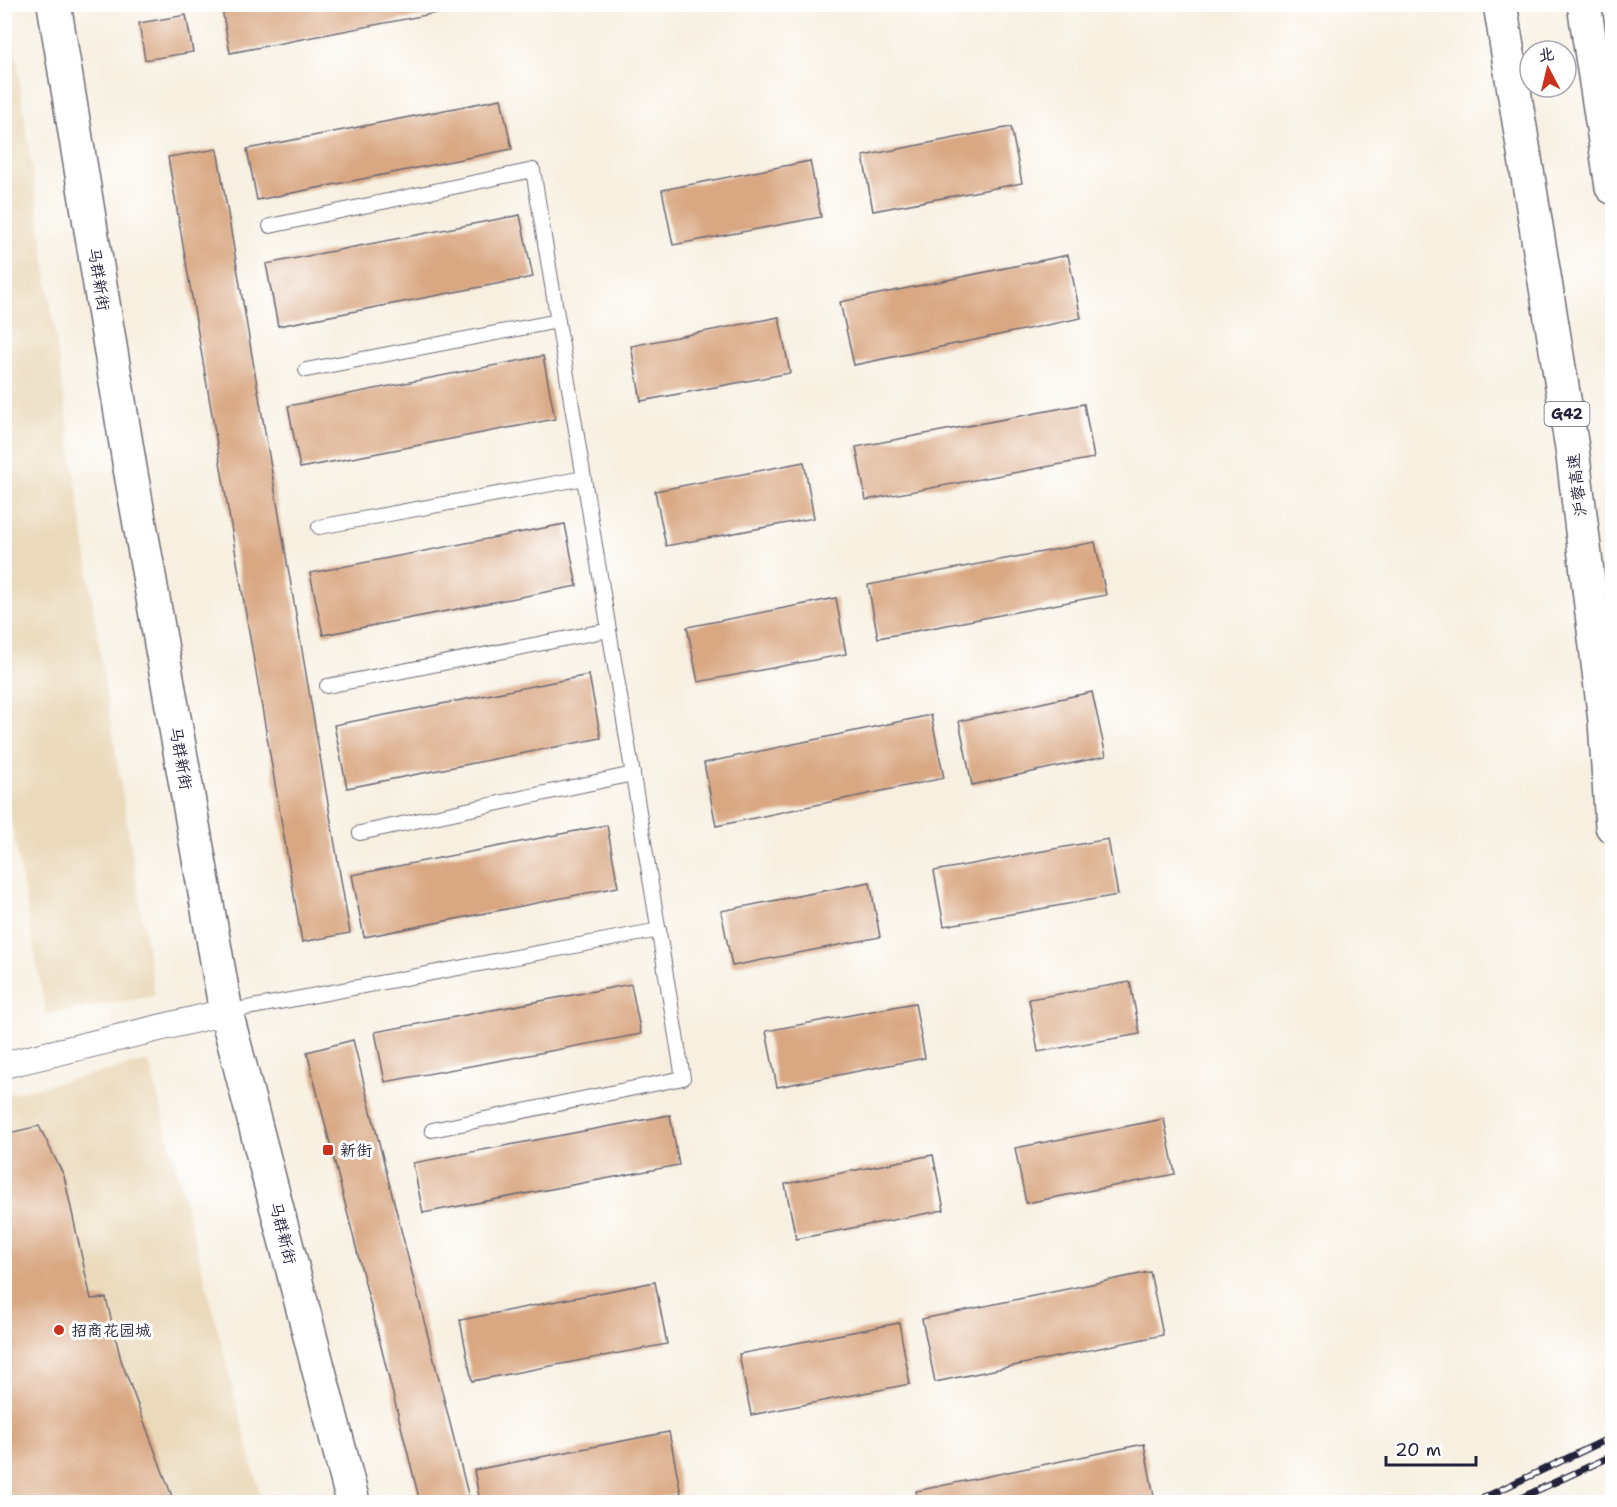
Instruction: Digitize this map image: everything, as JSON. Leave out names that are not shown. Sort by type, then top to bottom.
[{"type":"main road","name":"马群新街","points":[[54,4],[130,468],[226,1012],[353,1503]]},
{"type":"main road","name":"沪蓉高速","points":[[1500,4],[1572,448],[1605,722],[1612,826]]},
{"type":"main road","points":[[1585,4],[1612,108]]},
{"type":"main road","points":[[1585,4],[1612,187]]},
{"type":"street","points":[[4,1065],[226,1012]]},
{"type":"lane","points":[[270,226],[532,170],[683,1078],[432,1130]]},
{"type":"lane","points":[[306,370],[558,321]]},
{"type":"lane","points":[[319,527],[584,478]]},
{"type":"lane","points":[[327,686],[609,630]]},
{"type":"lane","points":[[360,833],[633,774]]},
{"type":"lane","points":[[226,1012],[659,930]]},
{"type":"shaded area","points":[[4,5],[9,5],[102,666],[155,996],[46,1014],[4,782]]},
{"type":"shaded area","points":[[149,1061],[262,1502],[5,1502],[4,1095]]},
{"type":"building","points":[[221,4],[473,4],[473,6],[230,53]]},
{"type":"building","points":[[186,15],[193,52],[145,60],[139,23]]},
{"type":"building","points":[[501,99],[512,149],[257,200],[247,149]]},
{"type":"building","points":[[1011,127],[1022,183],[873,211],[863,156]]},
{"type":"building","points":[[217,149],[350,933],[302,942],[168,157]]},
{"type":"building","points":[[810,161],[821,217],[673,245],[662,190]]},
{"type":"building","points":[[520,215],[533,277],[278,326],[266,264]]},
{"type":"building","points":[[1068,255],[1081,318],[854,365],[840,302]]},
{"type":"building","points":[[779,317],[790,373],[641,401],[631,346]]},
{"type":"building","points":[[543,356],[555,419],[300,468],[288,406]]},
{"type":"building","points":[[1084,404],[1094,458],[866,500],[856,447]]},
{"type":"building","points":[[804,462],[814,518],[666,546],[655,491]]},
{"type":"building","points":[[565,524],[577,586],[323,635],[310,573]]},
{"type":"building","points":[[1095,542],[1106,595],[878,638],[868,585]]},
{"type":"building","points":[[836,598],[846,654],[698,682],[687,627]]},
{"type":"building","points":[[589,675],[601,738],[347,788],[334,725]]},
{"type":"building","points":[[1092,692],[1106,756],[972,785],[959,721]]},
{"type":"building","points":[[931,715],[944,778],[716,826],[704,763]]},
{"type":"building","points":[[607,825],[618,887],[364,937],[352,875]]},
{"type":"building","points":[[1108,839],[1118,895],[944,926],[934,871]]},
{"type":"building","points":[[870,882],[880,937],[732,966],[721,911]]},
{"type":"building","points":[[1130,982],[1140,1034],[1038,1052],[1029,999]]},
{"type":"building","points":[[631,984],[641,1034],[385,1082],[375,1032]]},
{"type":"building","points":[[915,1003],[925,1058],[777,1087],[766,1031]]},
{"type":"building","points":[[353,1040],[470,1502],[420,1502],[307,1052]]},
{"type":"building","points":[[670,1115],[679,1165],[423,1213],[413,1163]]},
{"type":"building","points":[[1164,1119],[1175,1174],[1026,1203],[1015,1148]]},
{"type":"building","name":"招商花园城","points":[[39,1126],[64,1176],[91,1299],[106,1298],[121,1360],[174,1502],[4,1502],[4,1134]]},
{"type":"building","points":[[933,1155],[944,1210],[796,1239],[785,1184]]},
{"type":"building","points":[[1150,1272],[1163,1335],[935,1382],[922,1319]]},
{"type":"building","points":[[655,1282],[667,1344],[472,1381],[460,1320]]},
{"type":"building","points":[[899,1323],[910,1384],[751,1415],[739,1354]]},
{"type":"building","points":[[669,1432],[681,1494],[635,1502],[480,1502],[474,1470]]},
{"type":"building","points":[[1144,1444],[1155,1502],[918,1502],[916,1491]]},
{"type":"railway","points":[[1475,1502],[1612,1437]]},
{"type":"railway","points":[[1512,1502],[1612,1456]]},
{"type":"place","name":"新街","points":[[328,1150]]},
{"type":"place","name":"招商花园城","points":[[59,1330]]}]
